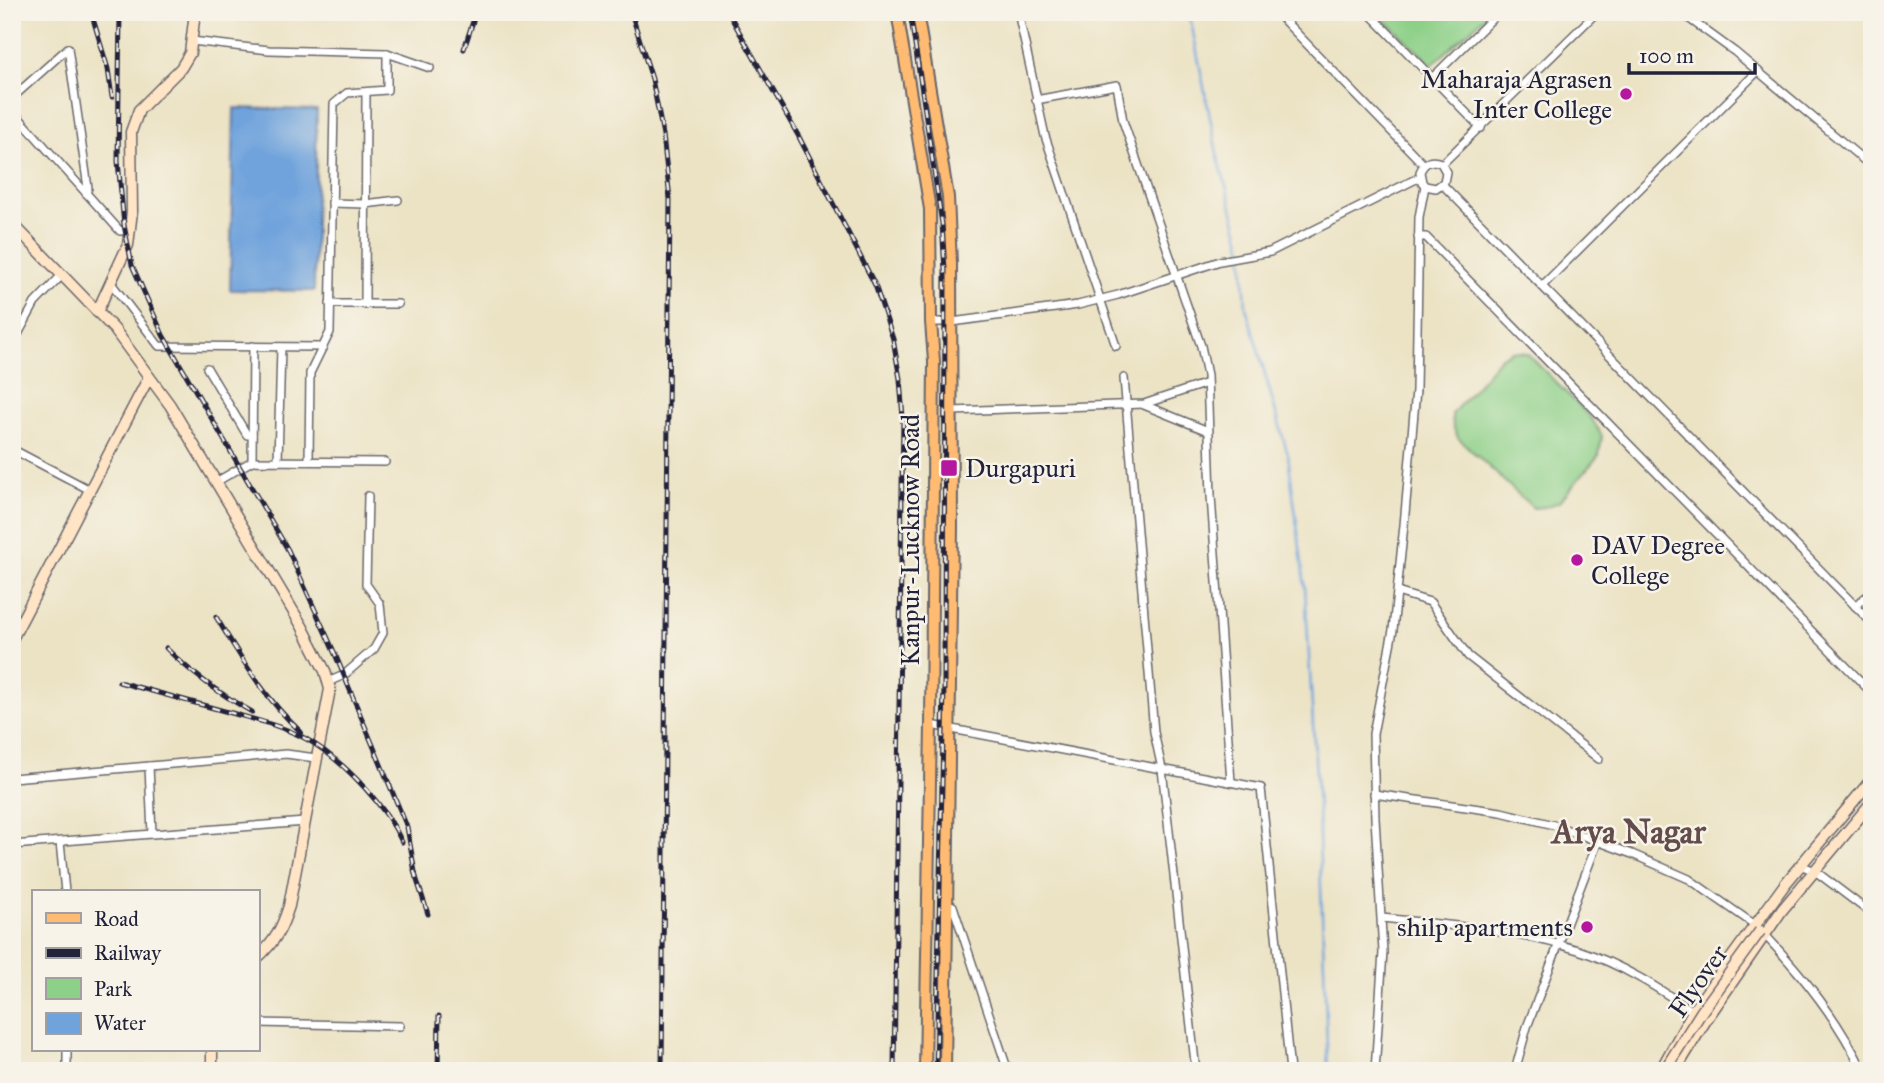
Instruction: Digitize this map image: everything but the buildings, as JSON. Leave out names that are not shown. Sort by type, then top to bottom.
[{"type":"main road","points":[[97,312],[128,245],[132,211],[131,132],[139,110],[181,68],[190,53],[195,12]]},
{"type":"main road","name":"Kanpur-Lucknow Road","points":[[897,12],[930,209],[934,375],[925,1071]]},
{"type":"main road","name":"Kanpur-Lucknow Road","points":[[917,12],[948,197],[952,323],[945,1071]]},
{"type":"main road","points":[[12,223],[114,329],[170,405],[302,626],[325,671],[330,689],[289,906],[282,928],[272,944],[259,956]]},
{"type":"main road","points":[[12,639],[149,377]]},
{"type":"main road","points":[[1675,1071],[1760,930],[1775,898],[1872,779]]},
{"type":"main road","points":[[1662,1071],[1693,1011],[1760,930],[1785,907],[1872,802]]},
{"type":"main road","name":"Flyover","points":[[1770,918],[1775,898]]},
{"type":"main road","name":"Flyover","points":[[1662,1071],[1760,930],[1785,907]]},
{"type":"main road","points":[[926,992],[946,993]]},
{"type":"main road","points":[[212,1052],[212,1071]]},
{"type":"street","points":[[1018,12],[1045,136],[1116,346]]},
{"type":"street","points":[[1276,12],[1424,164]]},
{"type":"street","points":[[1368,12],[1481,128]]},
{"type":"street","points":[[1432,78],[1499,12]]},
{"type":"street","points":[[1442,164],[1597,12]]},
{"type":"street","points":[[1680,12],[1735,52],[1872,167]]},
{"type":"street","points":[[192,41],[269,50],[387,53],[430,68]]},
{"type":"street","points":[[12,99],[68,48],[88,188],[86,193]]},
{"type":"street","points":[[309,461],[310,373],[330,332],[334,104],[347,93],[387,90],[387,53]]},
{"type":"street","points":[[1542,286],[1758,71]]},
{"type":"street","points":[[1036,100],[1117,85],[1124,121],[1201,346],[1208,383],[1210,495],[1231,782]]},
{"type":"street","points":[[365,304],[366,93]]},
{"type":"street","points":[[12,110],[120,231],[130,230]]},
{"type":"street","points":[[1375,1071],[1383,952],[1373,734],[1393,630],[1416,390],[1418,237],[1425,186],[1420,177],[1424,164],[1431,161],[1442,164],[1446,172],[1443,184],[1436,188],[1425,186]]},
{"type":"street","points":[[931,323],[952,323],[1078,305],[1233,259],[1270,252],[1420,177]]},
{"type":"street","points":[[1443,184],[1872,623]]},
{"type":"street","points":[[332,203],[365,204],[398,200]]},
{"type":"street","points":[[1418,237],[1426,237],[1872,693]]},
{"type":"street","points":[[12,345],[35,303],[62,275]]},
{"type":"street","points":[[111,283],[159,346],[323,347]]},
{"type":"street","points":[[330,304],[398,304]]},
{"type":"street","points":[[252,461],[253,346]]},
{"type":"street","points":[[278,461],[281,347]]},
{"type":"street","points":[[207,368],[247,435],[252,435]]},
{"type":"street","points":[[1124,378],[1154,732],[1162,769],[1196,1071]]},
{"type":"street","points":[[953,411],[1144,404],[1208,383]]},
{"type":"street","points":[[1144,404],[1209,430]]},
{"type":"street","points":[[12,449],[90,489]]},
{"type":"street","points":[[216,482],[252,461],[385,461]]},
{"type":"street","points":[[328,682],[344,675],[374,649],[383,633],[380,604],[366,584],[368,496]]},
{"type":"street","points":[[1397,592],[1430,602],[1468,656],[1599,760]]},
{"type":"street","points":[[1856,606],[1872,592]]},
{"type":"street","points":[[931,725],[1261,788],[1290,1071]]},
{"type":"street","points":[[12,778],[286,754],[316,758]]},
{"type":"street","points":[[149,766],[152,834]]},
{"type":"street","points":[[1374,794],[1501,812],[1554,825],[1689,879],[1760,930],[1802,975],[1831,1012],[1863,1070],[1872,1065]]},
{"type":"street","points":[[12,845],[304,822]]},
{"type":"street","points":[[1515,1071],[1527,1027],[1598,841]]},
{"type":"street","points":[[60,842],[65,890]]},
{"type":"street","points":[[1800,865],[1815,871],[1872,914]]},
{"type":"street","points":[[948,904],[953,906],[1008,1071]]},
{"type":"street","points":[[1382,918],[1528,937],[1580,951],[1667,992],[1706,1020]]},
{"type":"street","points":[[259,1023],[400,1026]]},
{"type":"street","points":[[67,1052],[67,1071]]},
{"type":"green space","points":[[1376,12],[1490,12],[1432,65]]},
{"type":"green space","points":[[1512,351],[1527,353],[1592,419],[1602,436],[1599,455],[1559,502],[1545,507],[1533,508],[1458,438],[1453,426],[1452,414],[1501,357]]},
{"type":"water","points":[[234,108],[317,110],[314,291],[230,290]]},
{"type":"waterway","points":[[1189,12],[1217,153],[1242,245],[1246,307],[1288,455],[1305,587],[1318,809],[1328,1071]]},
{"type":"railway","points":[[91,12],[108,69],[112,97]]},
{"type":"railway","points":[[120,12],[118,161],[124,225],[132,265],[163,335],[288,550],[335,654],[407,827],[416,878]]},
{"type":"railway","points":[[464,49],[476,12]]},
{"type":"railway","points":[[631,12],[652,79],[663,135],[670,199],[662,1071]]},
{"type":"railway","points":[[728,12],[799,137],[875,285],[893,339],[900,379],[903,418],[894,1071]]},
{"type":"railway","points":[[910,12],[942,224],[945,270],[944,686],[936,1071]]},
{"type":"railway","points":[[216,617],[265,692],[301,732]]},
{"type":"railway","points":[[166,648],[207,683],[252,712]]},
{"type":"railway","points":[[119,682],[261,721],[303,737],[326,752],[364,787],[386,814],[402,842]]},
{"type":"railway","points":[[414,871],[428,914]]},
{"type":"railway","points":[[438,1071],[439,1016]]},
{"type":"place","name":"Maharaja Agrasen Inter College","points":[[1626,94]]},
{"type":"place","name":"Durgapuri","points":[[949,468]]},
{"type":"place","name":"DAV Degree College","points":[[1577,560]]},
{"type":"place","name":"shilp apartments","points":[[1587,927]]},
{"type":"district","name":"Arya Nagar","points":[[1629,832]]}]
